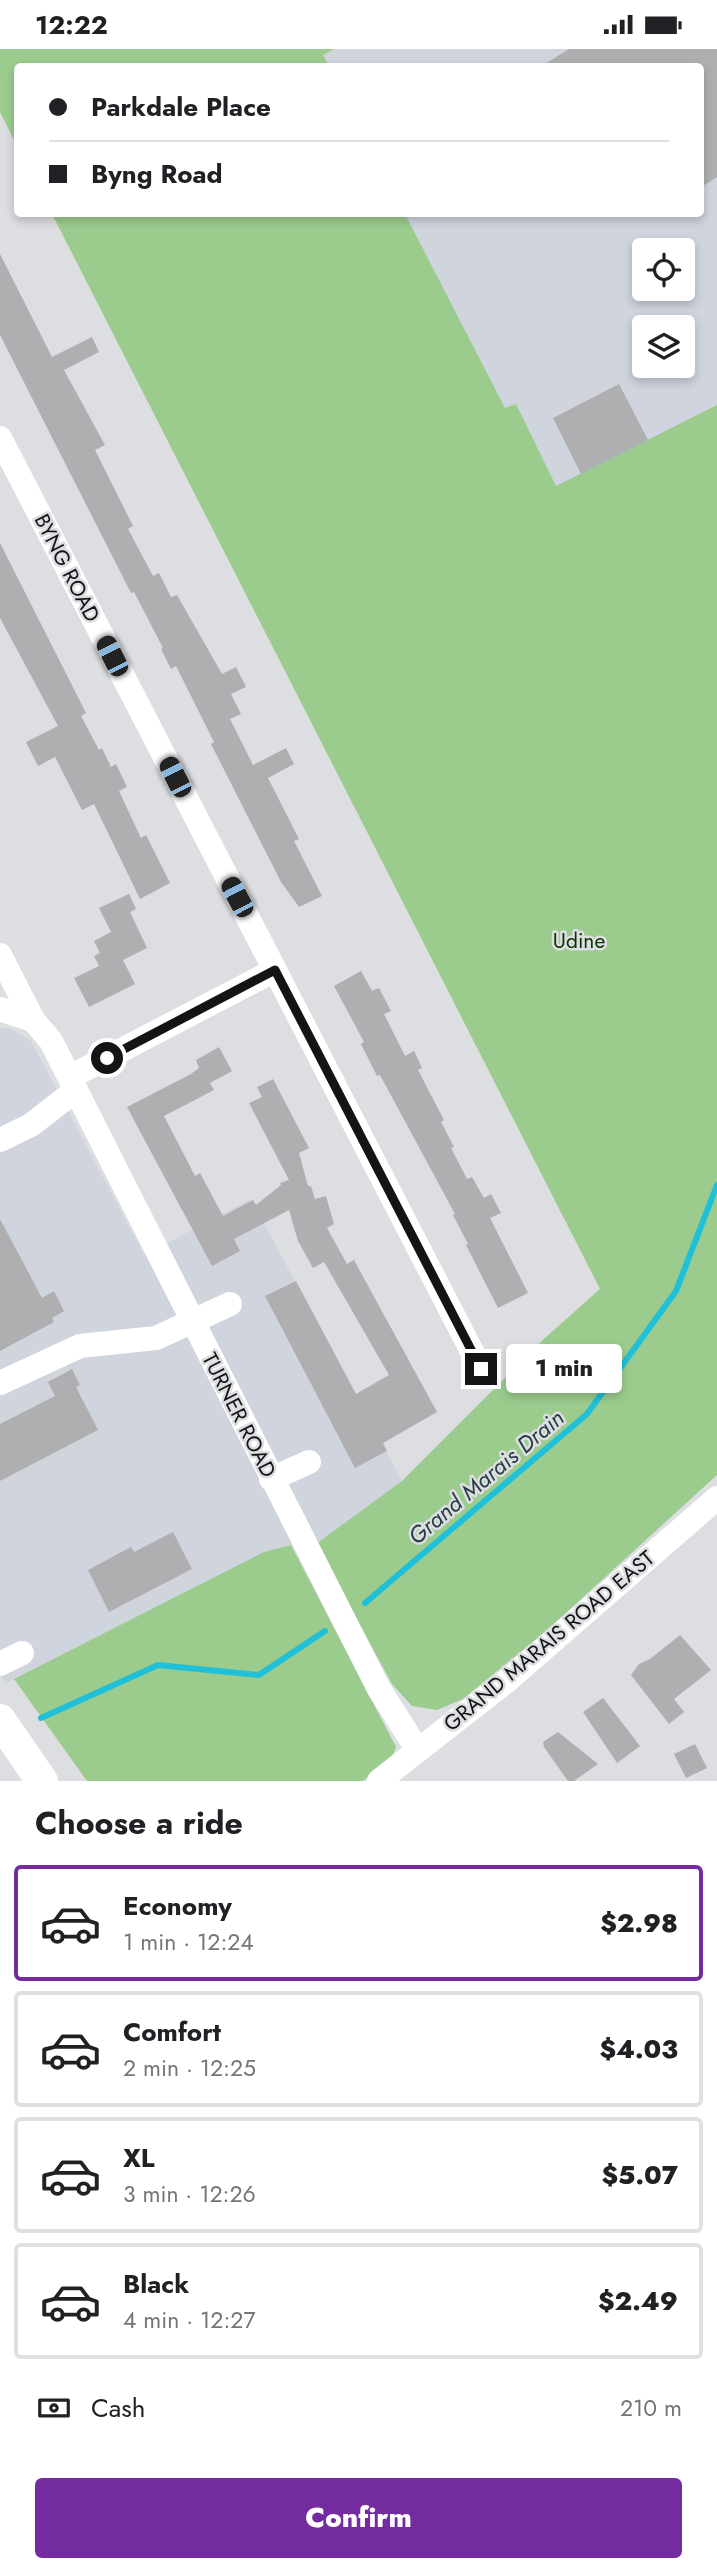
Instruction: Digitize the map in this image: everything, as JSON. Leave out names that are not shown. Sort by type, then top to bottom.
[{"type":"main road","points":[[0,1720],[42,1781]]},
{"type":"street","name":"BYNG ROAD","points":[[0,438],[481,1369]]},
{"type":"street","name":"TURNER ROAD","points":[[0,955],[33,1020],[51,1041],[379,1689],[417,1749]]},
{"type":"street","points":[[0,1140],[31,1125],[73,1084],[275,970]]},
{"type":"street","points":[[0,1009],[33,1020]]},
{"type":"street","points":[[0,1383],[80,1346],[156,1338],[230,1304]]},
{"type":"street","points":[[271,1479],[309,1462]]},
{"type":"street","name":"GRAND MARAIS ROAD EAST","points":[[379,1781],[508,1679],[717,1499]]},
{"type":"street","points":[[0,1664],[22,1653]]},
{"type":"shaded area","points":[[0,49],[717,49],[717,709],[56,217],[704,217],[704,63],[14,63],[14,140],[0,112]]},
{"type":"shaded area","points":[[0,1028],[10,1028],[31,1041],[144,1255],[251,1199],[402,1481],[324,1541],[264,1552],[5,1684],[0,1673]]},
{"type":"green space","points":[[0,49],[334,49],[323,55],[327,63],[14,63],[14,140],[0,112]]},
{"type":"green space","name":"Udine","points":[[54,217],[407,217],[505,408],[516,404],[556,486],[717,405],[717,1475],[545,1632],[463,1699],[437,1710],[412,1706],[392,1684],[316,1544],[402,1481],[546,1337],[600,1289]]},
{"type":"green space","points":[[291,1545],[396,1747],[392,1757],[363,1781],[87,1781],[14,1679],[264,1552]]},
{"type":"building","points":[[569,49],[717,49],[717,177],[704,185],[704,63],[546,63]]},
{"type":"building","points":[[0,254],[52,357],[92,337],[99,352],[64,370],[105,445],[95,450],[133,526],[128,529],[153,576],[159,573],[171,597],[177,595],[222,674],[236,667],[246,687],[231,694],[241,714],[230,719],[253,765],[286,748],[294,764],[268,778],[299,839],[294,841],[322,896],[299,907],[281,882],[211,744],[214,742],[176,666],[171,669],[161,649],[163,648],[134,592],[131,593],[0,335]]},
{"type":"building","points":[[619,384],[648,440],[581,474],[553,418]]},
{"type":"building","points":[[0,543],[86,713],[81,716],[99,750],[102,748],[111,767],[116,764],[127,787],[119,791],[141,838],[146,835],[170,883],[140,899],[94,804],[82,810],[55,757],[38,766],[26,742],[58,726],[0,618]]},
{"type":"building","points":[[129,894],[136,909],[130,912],[147,948],[123,960],[135,984],[89,1007],[74,978],[99,966],[94,956],[100,953],[94,941],[111,932],[99,908]]},
{"type":"building","points":[[361,971],[372,991],[379,988],[391,1011],[384,1014],[405,1056],[414,1051],[422,1068],[418,1070],[444,1120],[441,1122],[454,1147],[451,1148],[467,1179],[472,1177],[484,1198],[491,1194],[501,1213],[490,1218],[528,1293],[498,1308],[466,1245],[468,1244],[453,1215],[455,1214],[380,1075],[377,1076],[361,1044],[364,1042],[334,986]]},
{"type":"building","points":[[219,1047],[232,1071],[210,1083],[214,1090],[164,1116],[195,1176],[200,1173],[223,1216],[253,1200],[256,1205],[281,1185],[280,1183],[289,1180],[249,1103],[262,1097],[257,1087],[273,1079],[309,1148],[299,1153],[308,1186],[311,1186],[315,1199],[326,1196],[334,1224],[327,1228],[347,1264],[354,1260],[437,1412],[383,1443],[387,1451],[355,1468],[265,1296],[296,1281],[356,1394],[389,1375],[324,1262],[313,1268],[298,1241],[289,1210],[234,1239],[240,1251],[212,1266],[127,1107],[191,1074],[199,1068],[196,1060]]},
{"type":"building","points":[[0,1219],[42,1298],[54,1291],[64,1311],[52,1318],[54,1322],[0,1351]]},
{"type":"building","points":[[72,1369],[80,1385],[76,1387],[98,1430],[0,1481],[0,1424],[55,1396],[48,1382]]},
{"type":"building","points":[[173,1532],[192,1569],[109,1612],[88,1570],[131,1547],[134,1552]]},
{"type":"building","points":[[680,1635],[711,1670],[674,1699],[684,1712],[669,1724],[631,1675],[639,1664],[650,1659]]},
{"type":"building","points":[[603,1698],[640,1746],[617,1763],[583,1712]]},
{"type":"building","points":[[558,1732],[598,1764],[574,1781],[568,1781],[544,1747],[543,1742]]},
{"type":"building","points":[[695,1744],[707,1768],[686,1778],[674,1754]]},
{"type":"waterway","name":"Grand Marais Drain","points":[[365,1603],[587,1414],[676,1291],[717,1185]]},
{"type":"waterway","name":"Grand Marais Drain","points":[[41,1718],[158,1665],[259,1675],[325,1631]]},
{"type":"route","points":[[107,1058],[275,970],[481,1369]]}]
